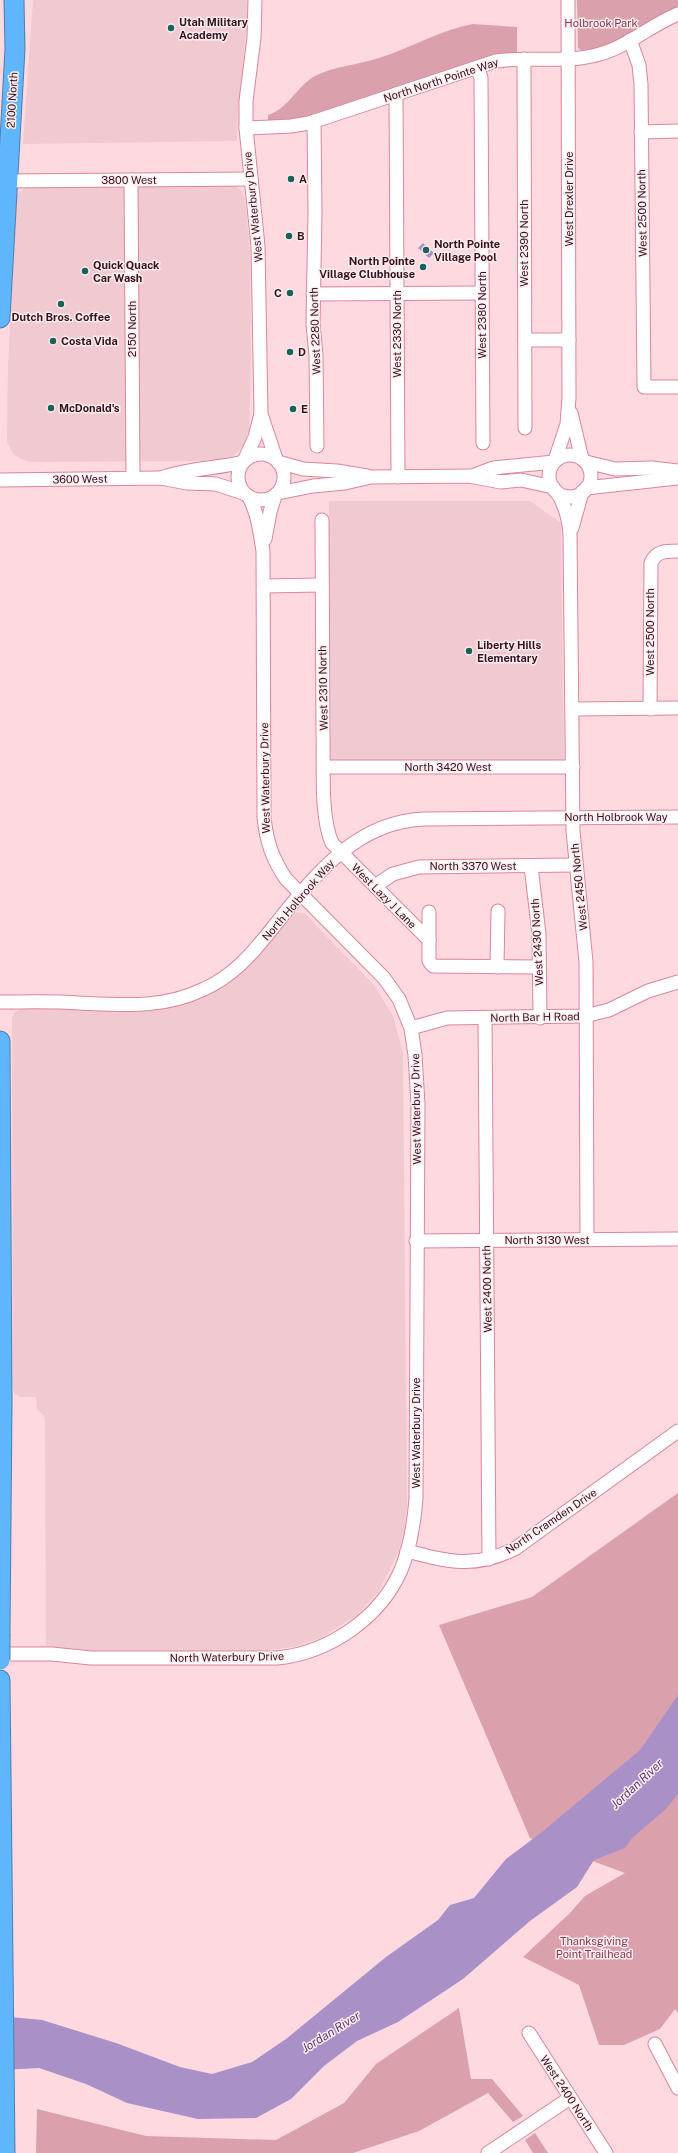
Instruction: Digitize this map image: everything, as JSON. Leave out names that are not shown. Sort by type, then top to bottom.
[{"type":"highway","name":"2100 North","points":[[0,318],[15,49],[14,0]]},
{"type":"highway","points":[[0,1041],[2,1403],[0,1660]]},
{"type":"highway","points":[[0,1680],[5,2153]]},
{"type":"street","name":"West Waterbury Drive","points":[[244,462],[255,437],[261,414],[258,246],[250,180],[246,128],[246,101],[254,38],[255,0]]},
{"type":"street","name":"West Drexler Drive","points":[[555,461],[567,424],[569,398],[568,0]]},
{"type":"street","name":"North North Pointe Way","points":[[246,128],[290,126],[314,121],[496,61],[524,59],[568,59],[600,54],[630,40],[678,14]]},
{"type":"street","name":"West 2500 North","points":[[630,40],[636,55],[640,74],[644,387],[678,387]]},
{"type":"street","name":"West 2390 North","points":[[524,59],[526,428]]},
{"type":"street","name":"West 2380 North","points":[[477,67],[480,78],[483,443]]},
{"type":"street","name":"West 2330 North","points":[[396,94],[398,477]]},
{"type":"street","name":"West 2280 North","points":[[314,121],[314,294],[317,446]]},
{"type":"street","points":[[641,132],[678,131]]},
{"type":"street","name":"2150 North","points":[[131,180],[133,478]]},
{"type":"street","name":"3800 West","points":[[7,181],[250,180]]},
{"type":"street","points":[[314,294],[482,293]]},
{"type":"street","points":[[525,340],[569,340]]},
{"type":"street","name":"West Drexler Drive","points":[[569,398],[584,460]]},
{"type":"street","name":"West Waterbury Drive","points":[[261,414],[277,461]]},
{"type":"street","points":[[161,478],[180,471],[218,467],[244,462],[256,454],[264,454],[277,461],[303,469],[337,471],[371,478]]},
{"type":"street","points":[[469,476],[493,468],[526,466],[555,461],[571,455],[615,470],[652,468],[678,471]]},
{"type":"street","points":[[584,460],[590,472],[584,490]]},
{"type":"street","points":[[277,461],[284,471],[284,478],[277,495]]},
{"type":"street","points":[[555,461],[550,476],[555,489]]},
{"type":"street","points":[[244,462],[238,473],[238,480],[246,495]]},
{"type":"street","points":[[161,478],[187,483],[216,484],[262,501],[277,495],[313,486],[345,483],[371,478],[469,476],[501,482],[521,480],[555,489],[566,496],[584,490],[678,478]]},
{"type":"street","name":"3600 West","points":[[0,480],[161,478]]},
{"type":"street","name":"West 2450 North","points":[[555,489],[562,500],[566,512],[570,536],[573,818],[576,865],[585,936],[587,1239]]},
{"type":"street","name":"West 2450 North","points":[[570,536],[584,490]]},
{"type":"street","name":"West Waterbury Drive","points":[[246,495],[255,508],[260,524],[264,551],[267,842],[275,862],[286,879],[384,978],[399,999],[411,1028],[416,1055],[418,1104],[416,1241],[416,1499],[414,1520],[407,1551]]},
{"type":"street","name":"West Waterbury Drive","points":[[264,551],[270,512],[277,495]]},
{"type":"street","name":"West 2310 North","points":[[322,520],[324,767],[328,834],[340,852]]},
{"type":"street","name":"West 2500 North","points":[[650,709],[650,571],[654,556],[660,552],[678,551]]},
{"type":"street","points":[[264,586],[322,585]]},
{"type":"street","points":[[572,709],[678,708]]},
{"type":"street","name":"North 3420 West","points":[[324,767],[572,767]]},
{"type":"street","name":"North Holbrook Way","points":[[0,1002],[66,1002],[132,1006],[157,1003],[192,994],[224,978],[246,960],[301,893],[340,852],[368,833],[384,826],[411,819],[678,817]]},
{"type":"street","name":"West Lazy J Lane","points":[[340,852],[429,940]]},
{"type":"street","name":"North 3370 West","points":[[375,886],[393,874],[419,867],[576,865]]},
{"type":"street","name":"West 2430 North","points":[[531,866],[539,934],[540,1018]]},
{"type":"street","points":[[498,911],[497,967],[539,967]]},
{"type":"street","name":"West Lazy J Lane","points":[[429,912],[431,965],[436,967],[497,967]]},
{"type":"street","name":"North Bar H Road","points":[[411,1028],[447,1018],[540,1018],[585,1016],[609,1010],[648,991],[678,982]]},
{"type":"street","name":"West 2400 North","points":[[485,1018],[489,1559]]},
{"type":"street","name":"North 3130 West","points":[[416,1241],[678,1239]]},
{"type":"street","name":"North Cramden Drive","points":[[407,1551],[453,1562],[473,1563],[489,1559],[516,1548],[678,1431]]},
{"type":"street","name":"North Waterbury Drive","points":[[0,1654],[52,1654],[91,1658],[277,1658],[306,1653],[326,1645],[348,1632],[377,1606],[397,1578],[407,1551]]},
{"type":"street","name":"West 2400 North","points":[[529,2033],[606,2153]]},
{"type":"street","points":[[655,2044],[677,2083]]},
{"type":"street","points":[[488,2153],[570,2098]]},
{"type":"shaded area","points":[[33,0],[247,0],[247,27],[238,107],[237,141],[23,144]]},
{"type":"shaded area","points":[[235,186],[241,190],[245,199],[250,251],[251,357],[249,430],[243,446],[233,456],[216,461],[29,462],[17,457],[12,452],[7,442],[8,365],[17,194],[27,187]]},
{"type":"shaded area","points":[[329,501],[530,501],[561,523],[564,761],[331,762]]},
{"type":"shaded area","points":[[295,912],[304,913],[374,985],[393,1016],[403,1053],[407,1508],[404,1532],[398,1553],[379,1591],[357,1615],[321,1638],[293,1647],[261,1651],[104,1652],[46,1646],[45,1418],[42,1413],[37,1410],[36,1397],[20,1397],[15,1394],[13,1389],[12,1018],[15,1012],[23,1008],[73,1008],[122,1012],[148,1011],[171,1006],[244,969],[264,950],[290,916]]},
{"type":"green space","name":"Holbrook Park","points":[[577,0],[678,0],[678,8],[644,24],[609,46],[584,52],[578,48]]},
{"type":"green space","points":[[473,24],[517,27],[517,53],[498,54],[484,58],[298,120],[268,121],[268,115],[281,108],[303,85],[315,76],[330,70],[379,58],[449,30]]},
{"type":"green space","name":"Thanksgiving Point Trailhead","points":[[678,1493],[678,2013],[675,2009],[660,2029],[624,2045],[599,2045],[579,1985],[523,1957],[569,1914],[585,1896],[625,1873],[530,1838],[439,1625],[532,1597]]},
{"type":"green space","points":[[459,2008],[471,2079],[492,2079],[523,2116],[513,2122],[488,2093],[419,2131],[353,2153],[36,2153],[37,2109],[146,2136],[276,2140],[344,2103],[376,2064]]},
{"type":"green space","points":[[535,2133],[548,2153],[533,2153],[525,2140]]},
{"type":"water","name":"North Pointe Village Pool","points":[[423,243],[434,253],[429,258],[418,248]]},
{"type":"water","name":"Jordan River","points":[[678,1695],[678,1794],[666,1809],[632,1838],[625,1848],[594,1860],[577,1887],[530,1921],[463,1979],[398,2022],[357,2041],[324,2066],[291,2099],[256,2118],[198,2119],[127,2103],[86,2084],[39,2068],[0,2070],[0,2016],[42,2020],[116,2043],[180,2067],[212,2074],[252,2062],[286,2039],[386,1957],[438,1920],[450,1905],[474,1898],[506,1859],[542,1832],[640,1750]]},
{"type":"place","name":"Utah Military Academy","points":[[171,28]]},
{"type":"place","name":"A","points":[[291,179]]},
{"type":"place","name":"B","points":[[289,236]]},
{"type":"place","name":"North Pointe Village Pool","points":[[426,250]]},
{"type":"place","name":"North Pointe Village Clubhouse","points":[[423,267]]},
{"type":"place","name":"Quick Quack Car Wash","points":[[85,271]]},
{"type":"place","name":"C","points":[[290,293]]},
{"type":"place","name":"Dutch Bros. Coffee","points":[[61,304]]},
{"type":"place","name":"Costa Vida","points":[[53,341]]},
{"type":"place","name":"D","points":[[290,352]]},
{"type":"place","name":"McDonald's","points":[[51,408]]},
{"type":"place","name":"E","points":[[293,409]]},
{"type":"place","name":"Liberty Hills Elementary","points":[[469,651]]}]
